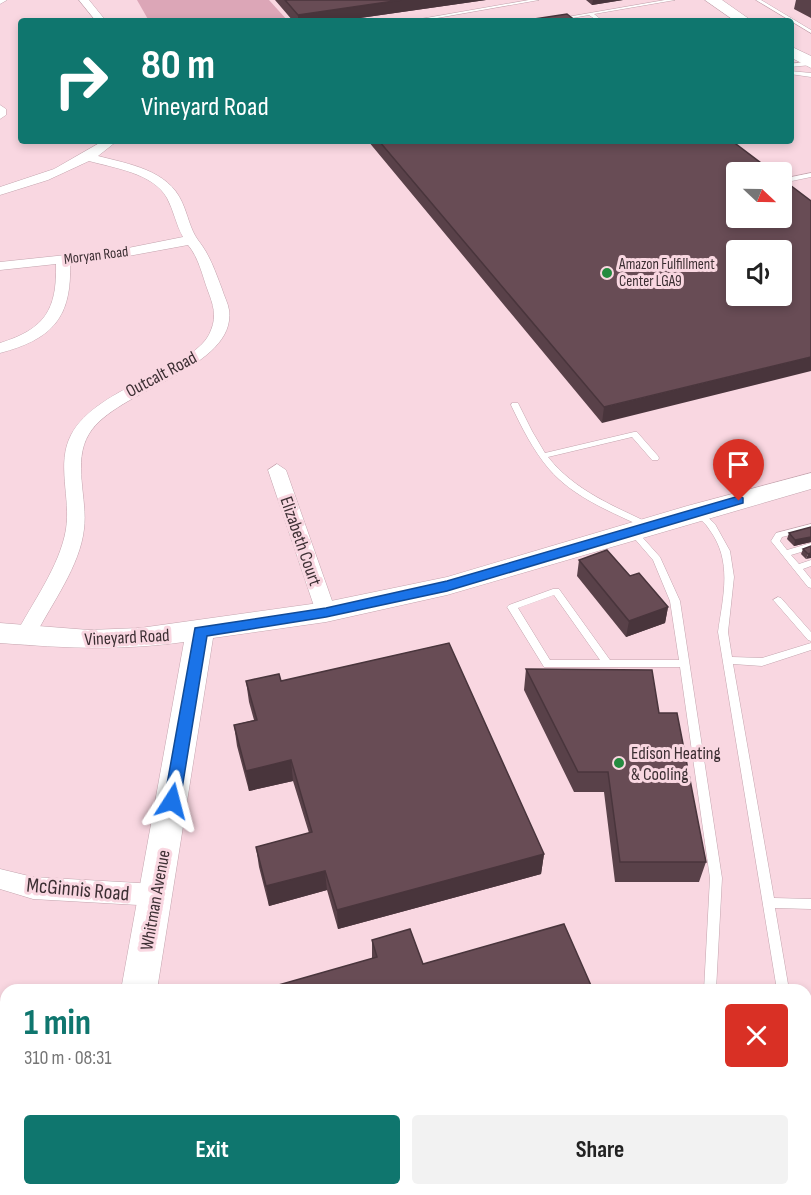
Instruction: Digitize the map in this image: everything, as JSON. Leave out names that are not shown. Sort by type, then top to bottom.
[{"type":"street","points":[[84,0],[99,18]]},
{"type":"street","points":[[712,0],[740,18]]},
{"type":"street","points":[[794,52],[811,63]]},
{"type":"street","points":[[0,109],[0,115]]},
{"type":"street","points":[[0,191],[48,175],[88,157],[107,144]]},
{"type":"street","name":"Outcalt Road","points":[[13,634],[75,531],[74,448],[79,435],[102,407],[123,393],[192,361],[210,347],[219,331],[222,314],[200,248],[191,240],[174,197],[163,185],[148,177],[88,157]]},
{"type":"street","name":"Moryan Road","points":[[0,266],[63,260],[191,240]]},
{"type":"street","points":[[0,348],[39,329],[57,313],[62,300],[63,260]]},
{"type":"street","name":"Elizabeth Court","points":[[277,470],[326,612]]},
{"type":"street","name":"Vineyard Road","points":[[13,634],[89,640],[200,632],[326,612],[447,586],[640,528],[811,481]]},
{"type":"street","name":"Whitman Avenue","points":[[140,984],[200,632]]},
{"type":"street","name":"McGinnis Road","points":[[0,879],[33,888],[156,895]]},
{"type":"lane","points":[[429,18],[537,0]]},
{"type":"lane","points":[[565,18],[673,0]]},
{"type":"lane","points":[[758,0],[788,18]]},
{"type":"lane","points":[[591,14],[597,18]]},
{"type":"lane","points":[[794,22],[811,32]]},
{"type":"lane","points":[[794,65],[811,63]]},
{"type":"lane","points":[[794,73],[811,75]]},
{"type":"lane","points":[[792,179],[811,175]]},
{"type":"lane","points":[[515,405],[531,438],[543,456],[574,490],[640,528],[657,559],[675,601],[716,878],[710,984]]},
{"type":"lane","points":[[543,456],[634,434],[655,458]]},
{"type":"lane","points":[[696,512],[712,526],[726,550],[730,577],[723,632],[782,984]]},
{"type":"lane","points":[[811,527],[776,538],[778,546],[811,584]]},
{"type":"lane","points":[[785,554],[811,546]]},
{"type":"lane","points":[[796,568],[811,563]]},
{"type":"lane","points":[[608,663],[556,591],[512,607],[548,664],[685,663]]},
{"type":"lane","points":[[777,600],[811,638]]},
{"type":"lane","points":[[728,660],[762,662],[811,646]]},
{"type":"lane","points":[[770,903],[811,904]]},
{"type":"shaded area","points":[[137,0],[269,0],[285,18],[147,18]]},
{"type":"building","points":[[285,0],[401,0],[298,15]]},
{"type":"building","points":[[567,14],[572,18],[541,18]]},
{"type":"building","name":"Amazon Fulfillment Center LGA9","points":[[382,144],[736,144],[760,162],[726,162],[726,228],[792,228],[792,187],[811,201],[811,357],[604,407]]},
{"type":"building","points":[[811,527],[811,537],[795,540],[789,533]]},
{"type":"building","points":[[811,546],[811,553],[808,554],[803,549]]},
{"type":"building","points":[[607,550],[630,576],[639,573],[668,607],[629,621],[579,560]]},
{"type":"building","points":[[449,643],[544,854],[337,910],[325,871],[266,886],[256,847],[312,832],[291,760],[246,771],[234,725],[257,720],[246,681],[279,674],[281,681]]},
{"type":"building","name":"Edison Heating & Cooling","points":[[526,669],[652,670],[659,713],[677,713],[706,862],[620,862],[608,772],[578,772]]},
{"type":"building","points":[[564,924],[590,984],[282,984],[377,957],[372,940],[410,929],[423,964]]},
{"type":"place","name":"Amazon Fulfillment Center LGA9","points":[[607,273]]},
{"type":"place","name":"Edison Heating & Cooling","points":[[619,763]]},
{"type":"route","points":[[172,801],[200,632],[326,612],[447,586],[739,501]]}]
